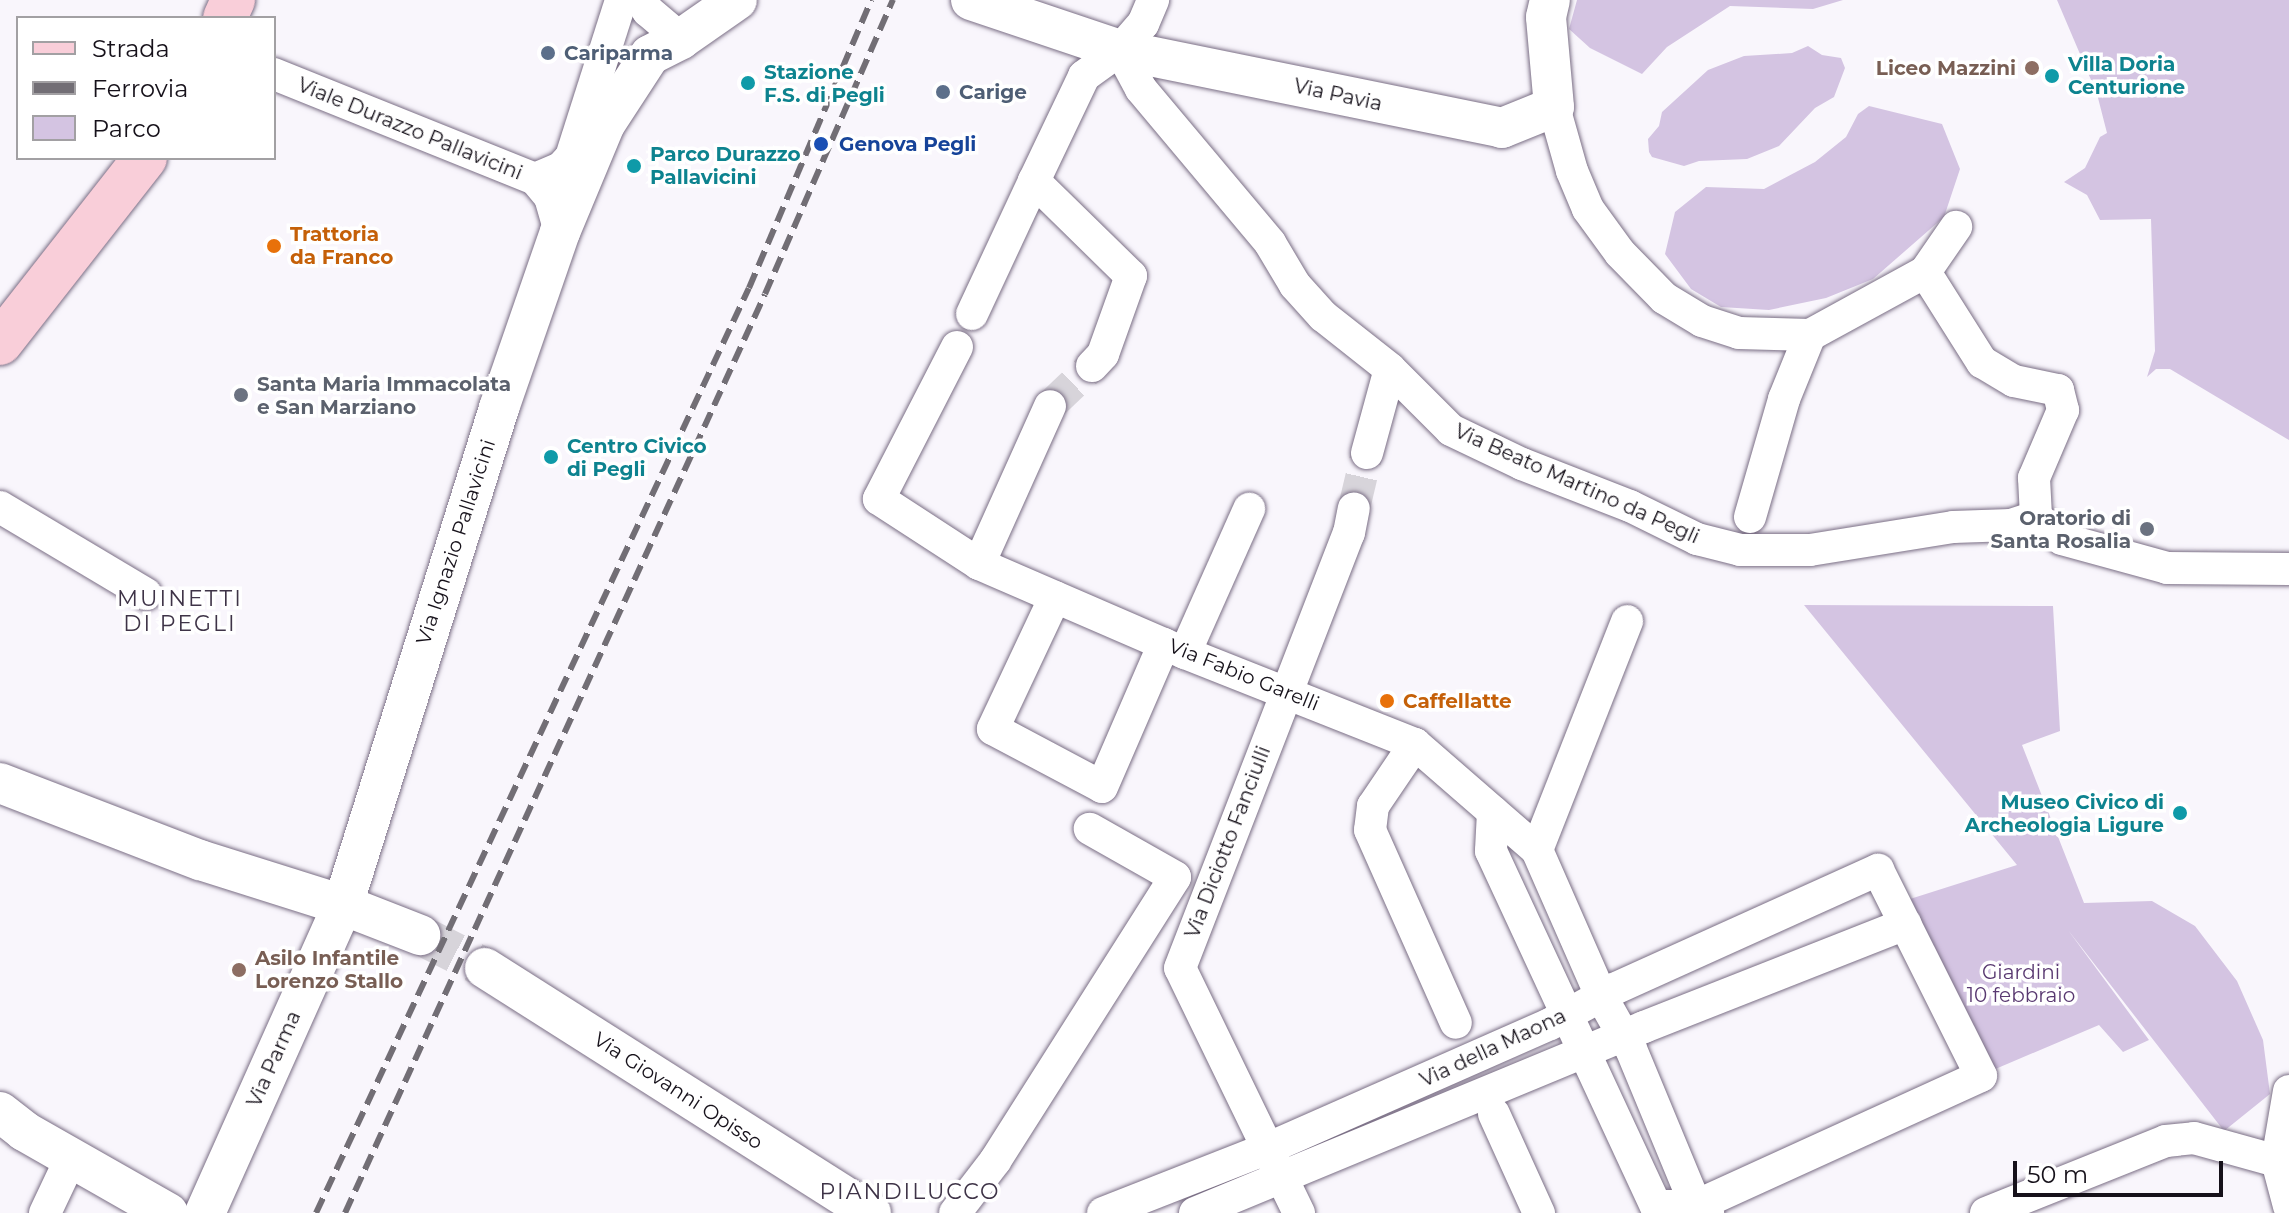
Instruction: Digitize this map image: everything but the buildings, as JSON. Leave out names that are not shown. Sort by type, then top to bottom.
[{"type":"main road","points":[[0,343],[143,160]]},
{"type":"street","points":[[535,179],[561,168],[571,157],[621,0]]},
{"type":"street","points":[[641,0],[648,11],[681,39]]},
{"type":"street","name":"Via Pavia","points":[[971,0],[1120,50],[1502,128],[1554,107]]},
{"type":"street","points":[[972,314],[1084,76],[1120,50],[1143,24],[1153,0]]},
{"type":"street","points":[[1550,0],[1546,17],[1554,107],[1572,171],[1588,209],[1620,253],[1664,298],[1702,321],[1739,333],[1810,335],[1925,272],[1956,227]]},
{"type":"street","name":"Via Ignazio Pallavicini","points":[[343,905],[489,436],[560,232],[605,124],[650,55],[681,39],[728,7]]},
{"type":"street","name":"Via Beato Martino da Pegli","points":[[1120,50],[1141,89],[1270,243],[1295,285],[1323,316],[1390,369],[1451,430],[1522,464],[1720,546],[1740,550],[1810,550],[1953,527],[2011,525],[2036,517]]},
{"type":"street","name":"Viale Durazzo Pallavicini","points":[[276,75],[535,179],[550,197],[560,232]]},
{"type":"street","points":[[1034,181],[1131,276],[1103,354],[1092,366]]},
{"type":"street","points":[[1925,272],[1982,362],[2014,381],[2058,390],[2063,410],[2034,478],[2036,517],[2062,539],[2167,568],[2289,569]]},
{"type":"street","points":[[1750,517],[1784,399],[1810,335]]},
{"type":"street","name":"Via Fabio Garelli","points":[[957,347],[879,499],[979,564],[1175,648],[1415,744],[1537,850],[1601,996],[1628,1043],[1699,1211]]},
{"type":"street","points":[[1367,453],[1390,369]]},
{"type":"street","points":[[979,564],[1050,406]]},
{"type":"street","points":[[0,507],[146,594]]},
{"type":"street","name":"Via Diciotto Fanciulli","points":[[1299,1213],[1180,968],[1285,691],[1349,533],[1354,508]]},
{"type":"street","points":[[1055,597],[993,729],[1102,787],[1249,509]]},
{"type":"street","points":[[1537,850],[1627,621]]},
{"type":"street","points":[[1415,744],[1373,806],[1370,830],[1456,1023]]},
{"type":"street","points":[[0,783],[200,860],[343,905],[420,935]]},
{"type":"street","points":[[1493,812],[1491,851],[1656,1206],[1699,1211],[1981,1076],[1905,924]]},
{"type":"street","points":[[955,1213],[995,1161],[1175,877],[1090,829]]},
{"type":"street","name":"Via della Maona","points":[[1103,1213],[1276,1163],[1578,1033],[1628,1043],[1905,924],[1878,870],[1601,996],[1578,1033]]},
{"type":"street","name":"Via Parma","points":[[205,1213],[343,905]]},
{"type":"street","name":"Via Giovanni Opisso","points":[[485,968],[871,1213]]},
{"type":"street","points":[[2289,1091],[2277,1161],[2289,1206]]},
{"type":"street","points":[[0,1112],[24,1131],[168,1213]]},
{"type":"street","points":[[1494,1114],[1539,1213]]},
{"type":"street","points":[[1986,1213],[2166,1141],[2194,1138],[2277,1161]]},
{"type":"street","points":[[45,1213],[71,1158]]},
{"type":"street","name":"Via della Maona","points":[[1195,1213],[1276,1163]]},
{"type":"green space","points":[[1577,0],[1843,0],[1813,9],[1730,6],[1667,47],[1642,74],[1590,48],[1569,29]]},
{"type":"green space","points":[[2057,0],[2289,0],[2289,440],[2170,369],[2156,369],[2147,377],[2155,351],[2151,219],[2100,220],[2087,195],[2064,182],[2085,168],[2100,137],[2107,133],[2097,94]]},
{"type":"green space","points":[[1808,46],[1822,55],[1841,58],[1845,68],[1834,97],[1815,108],[1779,146],[1747,159],[1699,161],[1684,166],[1652,157],[1648,139],[1659,126],[1662,112],[1708,70],[1744,56],[1792,53]]},
{"type":"green space","points":[[1869,106],[1942,124],[1960,169],[1944,217],[1873,279],[1826,298],[1769,310],[1721,307],[1691,289],[1665,254],[1675,212],[1706,187],[1764,189],[1815,162],[1846,137],[1858,114]]},
{"type":"green space","name":"Giardini 10 febbraio","points":[[1804,605],[2053,606],[2060,731],[2022,745],[2084,903],[2152,901],[2195,926],[2237,981],[2263,1040],[2270,1094],[2224,1131],[2068,930],[2149,1040],[2123,1052],[2099,1025],[1986,1073],[1910,899],[2017,865]]},
{"type":"tunnel","points":[[1050,406],[1092,366]]},
{"type":"tunnel","points":[[1354,508],[1367,453]]},
{"type":"tunnel","points":[[420,935],[485,968]]},
{"type":"railway","points":[[316,1213],[749,288],[871,0]]},
{"type":"railway","points":[[345,1213],[765,294],[893,0]]},
{"type":"place","name":"Cariparma","points":[[548,53]]},
{"type":"place","name":"Liceo Mazzini","points":[[2032,68]]},
{"type":"place","name":"Villa Doria Centurione","points":[[2052,76]]},
{"type":"place","name":"Stazione F.S. di Pegli","points":[[748,83]]},
{"type":"place","name":"Carige","points":[[943,92]]},
{"type":"place","name":"Genova Pegli","points":[[821,144]]},
{"type":"place","name":"Parco Durazzo Pallavicini","points":[[634,166]]},
{"type":"place","name":"Trattoria da Franco","points":[[274,246]]},
{"type":"place","name":"Santa Maria Immacolata e San Marziano","points":[[241,395]]},
{"type":"place","name":"Centro Civico di Pegli","points":[[551,457]]},
{"type":"place","name":"Oratorio di Santa Rosalia","points":[[2147,529]]},
{"type":"place","name":"Caffellatte","points":[[1387,701]]},
{"type":"place","name":"Museo Civico di Archeologia Ligure","points":[[2180,813]]},
{"type":"place","name":"Asilo Infantile Lorenzo Stallo","points":[[239,970]]},
{"type":"district","name":"MUINETTI DI PEGLI","points":[[180,610]]},
{"type":"district","name":"PIANDILUCCO","points":[[910,1192]]}]
